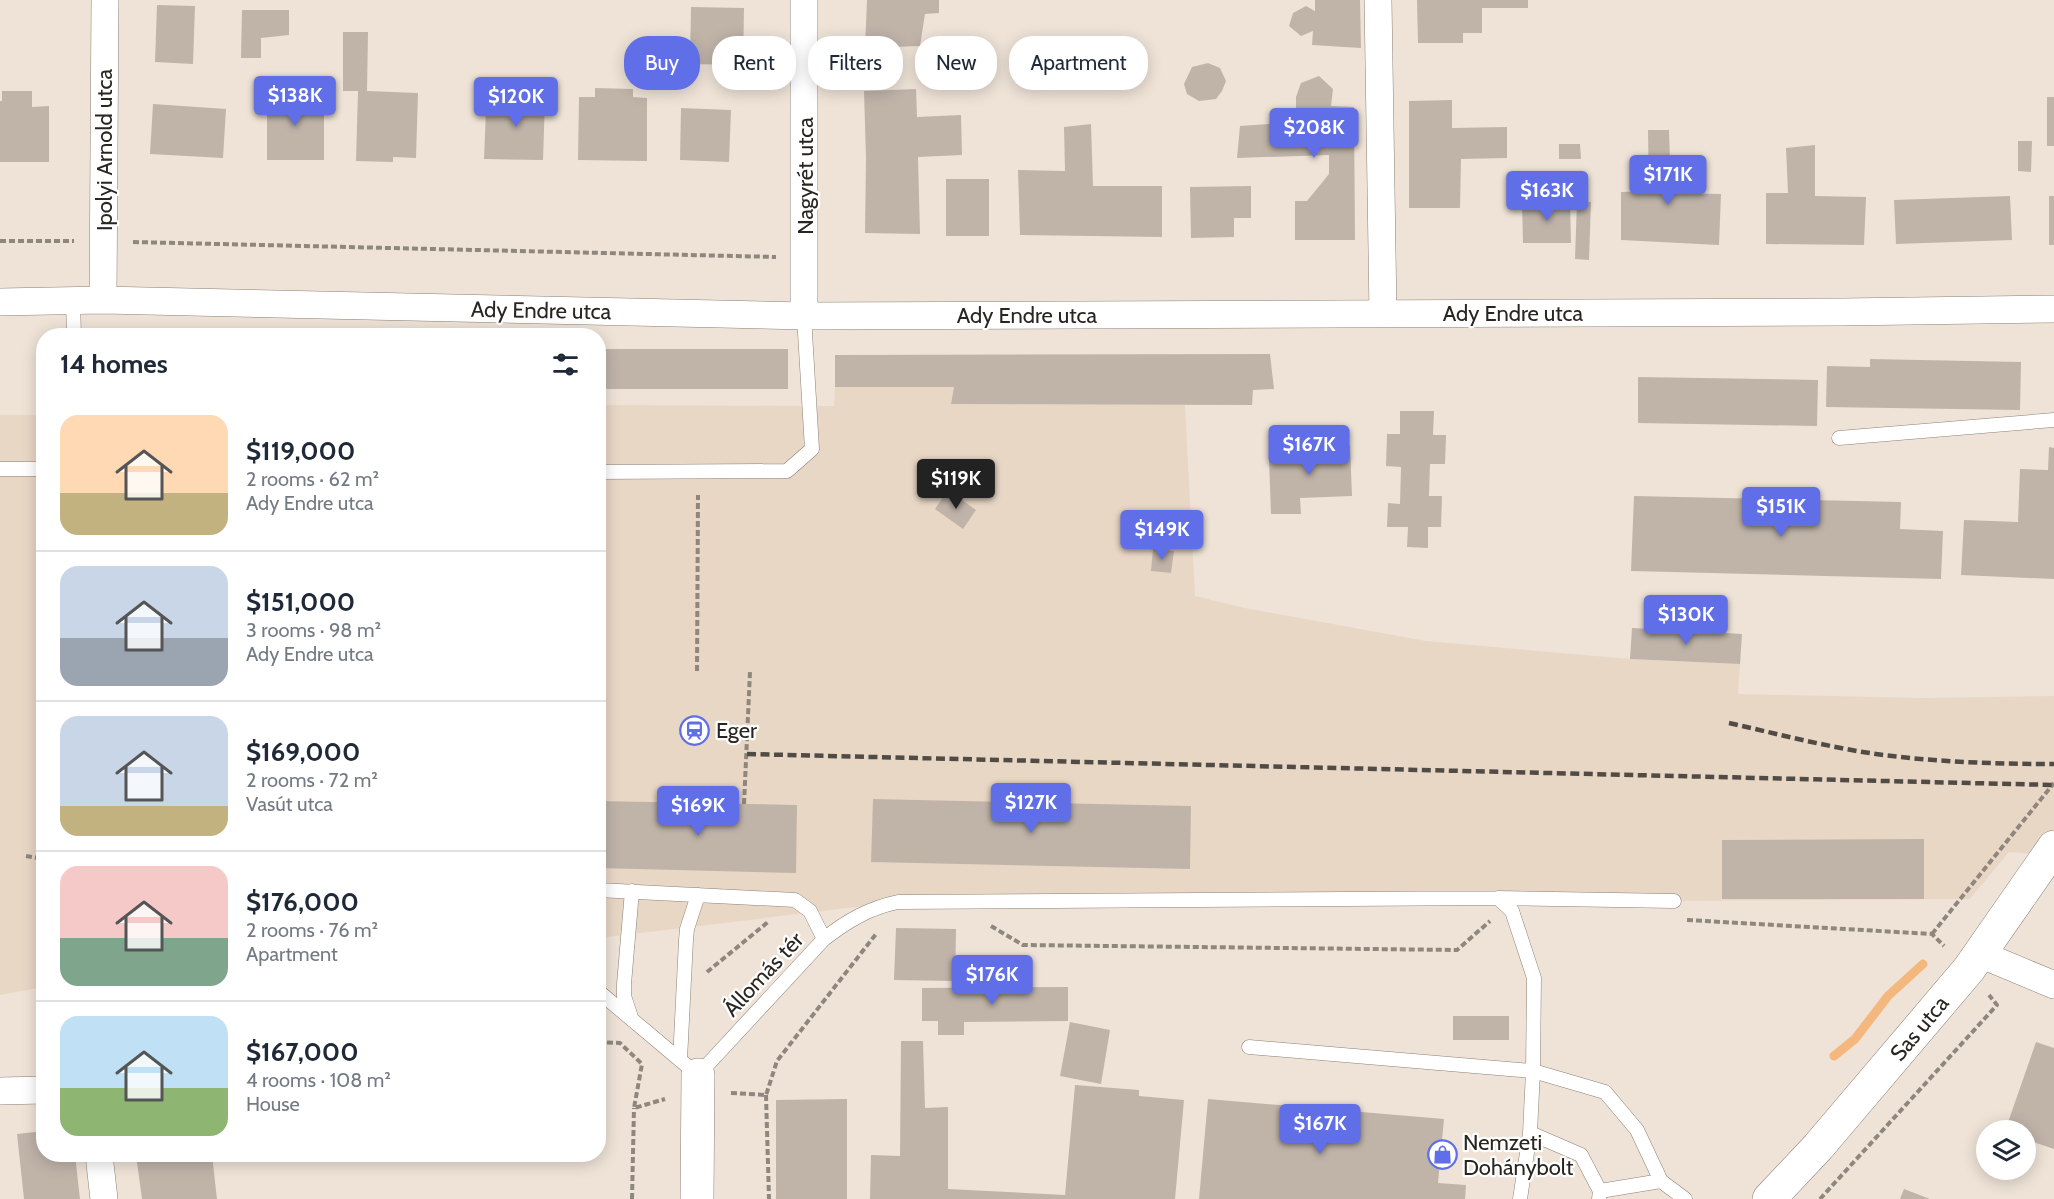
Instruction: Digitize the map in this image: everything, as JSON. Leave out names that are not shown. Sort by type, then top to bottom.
[{"type":"main road","name":"Sas utca","points":[[1769,1199],[1818,1147],[1974,962],[2054,846]]},
{"type":"main road","points":[[692,1075],[698,1199]]},
{"type":"street","name":"Ipolyi Arnold utca","points":[[103,300],[105,0]]},
{"type":"street","name":"Nagyrét utca","points":[[804,0],[804,316]]},
{"type":"street","points":[[1378,0],[1383,313]]},
{"type":"street","name":"Ady Endre utca","points":[[0,302],[103,300],[804,316],[1842,312],[2054,309]]},
{"type":"street","points":[[1974,962],[2054,985]]},
{"type":"street","points":[[0,1091],[36,1090]]},
{"type":"street","points":[[100,1162],[104,1199]]},
{"type":"lane","points":[[73,301],[74,328]]},
{"type":"lane","points":[[606,472],[787,471],[812,449],[804,316]]},
{"type":"lane","points":[[1839,438],[2054,420]]},
{"type":"lane","points":[[0,469],[36,468]]},
{"type":"lane","name":"Állomás tér","points":[[606,890],[795,900],[810,911],[824,939],[692,1075]]},
{"type":"lane","points":[[631,1018],[624,996],[624,984],[632,891]]},
{"type":"lane","points":[[692,1075],[683,991],[687,928],[698,895]]},
{"type":"lane","points":[[1498,898],[1512,911],[1534,978],[1530,1133],[1520,1199]]},
{"type":"lane","points":[[824,939],[860,914],[879,906],[898,902],[1498,898],[1674,901]]},
{"type":"lane","points":[[606,998],[692,1075]]},
{"type":"lane","points":[[1249,1047],[1533,1071],[1605,1092],[1637,1130],[1662,1180],[1685,1199]]},
{"type":"lane","points":[[1530,1133],[1581,1155],[1599,1195],[1662,1180]]},
{"type":"path","points":[[0,241],[104,241],[804,258]]},
{"type":"path","points":[[698,472],[698,671]]},
{"type":"path","points":[[744,804],[750,672]]},
{"type":"path","points":[[1932,934],[2054,783]]},
{"type":"path","points":[[26,856],[36,858]]},
{"type":"path","points":[[683,991],[795,900]]},
{"type":"path","points":[[985,922],[1023,945],[1456,950],[1488,922],[1512,911]]},
{"type":"path","points":[[1687,921],[1932,934],[1974,962],[1996,1005],[1820,1199]]},
{"type":"path","points":[[770,1199],[766,1095],[777,1061],[880,929]]},
{"type":"path","points":[[606,1042],[620,1043],[642,1064],[634,1108],[632,1199]]},
{"type":"path","points":[[634,1108],[692,1075],[766,1095]]},
{"type":"shaded area","points":[[835,387],[954,387],[952,404],[1185,405],[1195,596],[1245,608],[1426,641],[1630,659],[1740,664],[1738,694],[1923,698],[2054,696],[2054,855],[2009,852],[1970,899],[898,902],[606,937],[606,405],[834,406]]},
{"type":"shaded area","points":[[0,415],[36,415],[36,988],[0,995]]},
{"type":"building","points":[[867,0],[939,0],[939,13],[925,14],[922,36],[915,36],[915,46],[903,47],[903,36],[866,36]]},
{"type":"building","points":[[1315,0],[1360,0],[1361,48],[1312,45],[1313,31],[1301,36],[1289,26],[1293,13],[1306,6],[1315,11]]},
{"type":"building","points":[[1417,0],[1528,0],[1528,8],[1482,8],[1482,33],[1463,33],[1463,43],[1418,43]]},
{"type":"building","points":[[157,5],[195,6],[193,64],[155,62]]},
{"type":"building","points":[[691,7],[744,8],[744,36],[712,36],[712,64],[700,64],[700,36],[690,36]]},
{"type":"building","points":[[242,10],[289,10],[289,35],[261,38],[261,58],[241,58]]},
{"type":"building","points":[[343,32],[368,32],[367,91],[418,93],[416,158],[393,157],[393,162],[356,161],[358,91],[343,91]]},
{"type":"building","points":[[1208,63],[1220,68],[1226,81],[1216,99],[1199,101],[1187,94],[1184,84],[1192,67]]},
{"type":"building","points":[[1319,76],[1333,89],[1331,106],[1354,107],[1355,240],[1295,240],[1295,201],[1307,201],[1329,174],[1329,155],[1237,158],[1240,126],[1296,122],[1296,97],[1301,83]]},
{"type":"building","points":[[511,88],[534,88],[534,99],[545,99],[543,160],[484,159],[486,109],[510,109]]},
{"type":"building","points":[[595,88],[633,90],[633,97],[647,98],[647,161],[578,160],[579,97],[595,97]]},
{"type":"building","points":[[289,89],[312,89],[313,101],[324,101],[324,160],[267,160],[267,97],[289,97]]},
{"type":"building","points":[[916,90],[917,117],[961,115],[962,155],[918,157],[920,234],[865,233],[864,91]]},
{"type":"building","points":[[2,91],[32,91],[32,107],[49,106],[49,162],[0,162]]},
{"type":"building","points":[[2047,97],[2054,97],[2054,146],[2047,146]]},
{"type":"building","points":[[1452,100],[1452,128],[1507,127],[1507,158],[1461,159],[1460,208],[1409,208],[1409,101]]},
{"type":"building","points":[[153,104],[226,109],[223,158],[150,154]]},
{"type":"building","points":[[681,108],[731,110],[729,162],[680,160]]},
{"type":"building","points":[[1091,124],[1093,186],[1162,186],[1162,237],[1020,235],[1018,170],[1065,171],[1064,127]]},
{"type":"building","points":[[1648,130],[1669,130],[1671,193],[1721,194],[1719,245],[1621,240],[1621,192],[1649,191]]},
{"type":"building","points":[[2018,141],[2032,141],[2031,172],[2018,171]]},
{"type":"building","points":[[1559,144],[1580,144],[1581,159],[1559,159]]},
{"type":"building","points":[[1815,145],[1815,196],[1866,197],[1864,245],[1766,244],[1766,193],[1788,193],[1786,148]]},
{"type":"building","points":[[946,179],[989,179],[989,236],[946,236]]},
{"type":"building","points":[[1251,186],[1251,218],[1234,218],[1234,237],[1191,238],[1190,187]]},
{"type":"building","points":[[2010,196],[2012,240],[1896,244],[1894,200]]},
{"type":"building","points":[[2049,196],[2054,196],[2054,245],[2049,245]]},
{"type":"building","points":[[1570,201],[1571,243],[1523,243],[1522,202]]},
{"type":"building","points":[[1577,201],[1591,202],[1589,260],[1575,259]]},
{"type":"building","points":[[606,349],[788,349],[788,389],[606,389]]},
{"type":"building","points":[[1270,354],[1274,389],[1253,390],[1252,405],[951,404],[954,387],[835,387],[835,355]]},
{"type":"building","points":[[1870,359],[2021,362],[2020,410],[1826,407],[1827,366],[1870,367]]},
{"type":"building","points":[[1638,377],[1818,380],[1817,426],[1638,423]]},
{"type":"building","points":[[1400,411],[1434,411],[1433,435],[1446,435],[1445,464],[1430,464],[1429,496],[1442,496],[1441,527],[1428,527],[1428,548],[1407,547],[1408,527],[1387,527],[1388,503],[1400,504],[1401,467],[1386,466],[1387,434],[1400,434]]},
{"type":"building","points":[[1350,445],[1352,496],[1300,498],[1301,514],[1271,514],[1269,459],[1288,458],[1288,446]]},
{"type":"building","points":[[2049,447],[2054,448],[2054,579],[1961,575],[1964,520],[2018,522],[2020,469],[2048,470]]},
{"type":"building","points":[[948,490],[976,510],[963,529],[935,509]]},
{"type":"building","points":[[1634,496],[1901,502],[1900,529],[1943,531],[1941,579],[1631,571]]},
{"type":"building","points":[[1153,549],[1174,551],[1171,573],[1151,571]]},
{"type":"building","points":[[1632,628],[1742,634],[1740,664],[1630,659]]},
{"type":"building","points":[[873,799],[1191,806],[1190,869],[871,862]]},
{"type":"building","points":[[606,801],[797,805],[796,873],[606,868]]},
{"type":"building","points":[[1924,839],[1924,899],[1722,899],[1722,840]]},
{"type":"building","points":[[896,928],[956,929],[955,981],[894,980]]},
{"type":"building","points":[[1068,987],[1068,1021],[964,1022],[964,1035],[938,1035],[938,1021],[922,1021],[922,988]]},
{"type":"building","points":[[1453,1016],[1509,1016],[1509,1040],[1453,1040]]},
{"type":"building","points":[[1070,1022],[1110,1030],[1101,1084],[1060,1076]]},
{"type":"building","points":[[901,1041],[923,1041],[925,1108],[948,1107],[948,1189],[1065,1195],[1075,1085],[1139,1090],[1139,1096],[1184,1100],[1175,1199],[870,1199],[871,1155],[900,1156]]},
{"type":"building","points":[[2036,1042],[2054,1048],[2054,1149],[2036,1143],[2036,1120],[2009,1120]]},
{"type":"building","points":[[847,1099],[847,1199],[776,1199],[776,1100]]},
{"type":"building","points":[[1208,1099],[1444,1119],[1438,1183],[1466,1185],[1465,1199],[1199,1199]]},
{"type":"building","points":[[36,1132],[36,1162],[76,1162],[80,1199],[24,1199],[17,1134]]},
{"type":"building","points":[[137,1162],[213,1162],[217,1199],[142,1199]]},
{"type":"building","points":[[1904,1189],[1930,1199],[1900,1199]]},
{"type":"waterway","points":[[1834,1056],[1855,1039],[1888,996],[1923,964]]},
{"type":"railway","points":[[1729,723],[1876,754],[1965,762],[2054,764]]},
{"type":"railway","points":[[747,754],[2054,785]]},
{"type":"place","name":"Eger","points":[[695,730]]},
{"type":"place","name":"Nemzeti Dohánybolt","points":[[1442,1155]]}]
